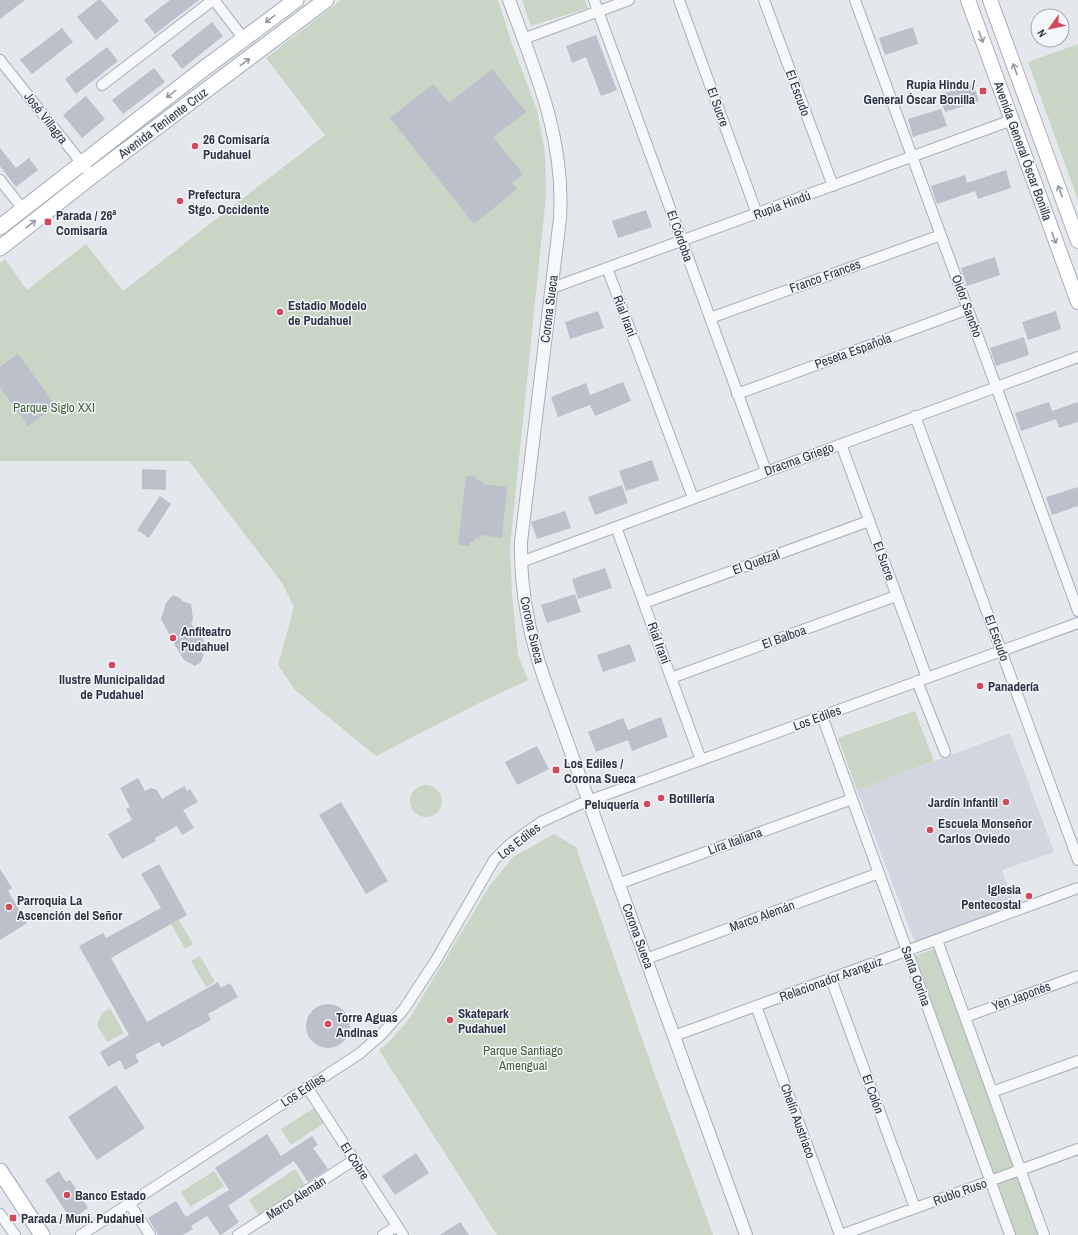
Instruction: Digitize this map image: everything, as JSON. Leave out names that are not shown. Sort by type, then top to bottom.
[{"type":"main road","name":"Avenida Teniente Cruz","points":[[0,227],[296,0]]},
{"type":"main road","name":"Avenida Teniente Cruz","points":[[0,248],[92,176],[326,0]]},
{"type":"main road","name":"Avenida General Óscar Bonilla","points":[[968,0],[1078,302]]},
{"type":"main road","name":"Avenida General Óscar Bonilla","points":[[990,0],[1078,241]]},
{"type":"main road","points":[[0,1171],[42,1235]]},
{"type":"street","points":[[102,85],[214,0],[244,39]]},
{"type":"street","name":"Corona Sueca","points":[[509,0],[549,114],[555,137],[560,172],[560,207],[552,288],[523,522],[521,562],[525,604],[537,659],[746,1235]]},
{"type":"street","name":"El Córdoba","points":[[594,0],[766,471]]},
{"type":"street","points":[[523,39],[629,0]]},
{"type":"street","name":"El Sucre","points":[[679,0],[757,214]]},
{"type":"street","name":"El Escudo","points":[[764,0],[832,186]]},
{"type":"street","name":"Oidor Sancho","points":[[855,0],[1078,611]]},
{"type":"street","name":"José Villagra","points":[[0,60],[92,176]]},
{"type":"street","name":"Rupia Hindú","points":[[552,288],[1012,120]]},
{"type":"street","points":[[0,180],[23,209]]},
{"type":"street","name":"Franco Frances","points":[[710,318],[941,235]]},
{"type":"street","name":"Rial Iraní","points":[[607,268],[693,498]]},
{"type":"street","name":"Peseta Española","points":[[737,394],[968,309]]},
{"type":"street","name":"Dracma Griego","points":[[521,562],[1078,357]]},
{"type":"street","name":"El Escudo","points":[[915,416],[1078,860]]},
{"type":"street","name":"El Sucre","points":[[840,444],[896,596],[945,752]]},
{"type":"street","name":"El Quetzal","points":[[644,603],[869,521]]},
{"type":"street","name":"Rial Iraní","points":[[616,526],[701,760]]},
{"type":"street","name":"El Balboa","points":[[671,678],[896,596]]},
{"type":"street","name":"Los Ediles","points":[[80,1235],[358,1054],[381,1035],[404,1009],[436,960],[494,860],[509,845],[542,822],[588,801],[1078,623]]},
{"type":"street","name":"Santa Corina","points":[[822,716],[1010,1235]]},
{"type":"street","name":"Lira Italiana","points":[[618,884],[852,799]]},
{"type":"street","name":"Marco Alemán","points":[[646,959],[879,873]]},
{"type":"street","name":"Relacionador Aranguiz","points":[[674,1036],[1078,888]]},
{"type":"street","points":[[937,940],[1044,1235]]},
{"type":"street","name":"Yen Japonés","points":[[965,1017],[1078,976]]},
{"type":"street","name":"El Colón","points":[[831,979],[914,1208]]},
{"type":"street","name":"Chelín Austriaco","points":[[756,1006],[841,1235]]},
{"type":"street","points":[[992,1092],[1078,1061]]},
{"type":"street","name":"El Cobre","points":[[307,1087],[403,1235]]},
{"type":"street","name":"Rublo Ruso","points":[[841,1235],[1078,1149]]},
{"type":"street","name":"Marco Alemán","points":[[238,1235],[354,1160]]},
{"type":"street","points":[[129,1203],[150,1235]]},
{"type":"street","points":[[0,1214],[15,1235]]},
{"type":"street","points":[[383,1235],[397,1226]]},
{"type":"shaded area","name":"Escuela Monseñor Carlos Oviedo","points":[[1010,733],[1054,852],[1002,870],[1015,906],[915,943],[857,790]]},
{"type":"green space","name":"Parque Siglo XXI","points":[[341,0],[498,0],[512,44],[537,110],[545,153],[546,195],[510,547],[512,594],[518,655],[528,680],[479,703],[376,756],[295,690],[278,665],[294,607],[282,583],[189,461],[0,461],[0,263],[5,259],[27,290],[86,244],[123,291],[325,135],[266,58]]},
{"type":"green space","points":[[522,0],[585,0],[588,8],[531,26]]},
{"type":"green space","points":[[1078,44],[1078,200],[1028,62]]},
{"type":"green space","points":[[915,711],[934,761],[857,790],[838,738]]},
{"type":"green space","points":[[426,785],[435,788],[439,792],[442,801],[439,810],[435,814],[426,817],[417,814],[413,810],[410,801],[413,792],[417,788]]},
{"type":"green space","name":"Parque Santiago Amengual","points":[[554,834],[576,847],[646,1050],[713,1235],[497,1235],[379,1050],[387,1044],[409,1019],[490,885],[513,857]]},
{"type":"green space","points":[[179,920],[193,944],[185,949],[171,924]]},
{"type":"green space","points":[[936,948],[1039,1235],[1016,1235],[915,956]]},
{"type":"green space","points":[[200,956],[215,982],[206,987],[191,961]]},
{"type":"green space","points":[[110,1008],[124,1033],[107,1042],[97,1025],[102,1013]]},
{"type":"green space","points":[[314,1108],[324,1123],[291,1145],[281,1129]]},
{"type":"green space","points":[[295,1169],[305,1185],[259,1216],[249,1200]]},
{"type":"green space","points":[[214,1171],[224,1186],[190,1207],[181,1192]]},
{"type":"building","points":[[0,0],[25,0],[0,19]]},
{"type":"building","points":[[98,0],[101,0],[119,21],[96,40],[77,17]]},
{"type":"building","points":[[170,0],[199,0],[155,34],[144,20]]},
{"type":"building","points":[[212,22],[223,36],[182,69],[171,55]]},
{"type":"building","points":[[913,27],[918,44],[885,55],[879,38]]},
{"type":"building","points":[[62,28],[73,42],[32,74],[20,60]]},
{"type":"building","points":[[596,35],[617,90],[601,96],[586,57],[572,63],[566,46]]},
{"type":"building","points":[[107,47],[118,61],[76,94],[65,79]]},
{"type":"building","points":[[154,68],[165,82],[123,114],[112,100]]},
{"type":"building","points":[[492,69],[526,112],[493,137],[523,174],[512,183],[517,189],[474,224],[390,118],[433,84],[449,103]]},
{"type":"building","points":[[973,84],[979,101],[945,112],[939,95]]},
{"type":"building","points":[[86,96],[105,119],[82,138],[63,115]]},
{"type":"building","points":[[941,109],[947,126],[913,137],[908,119]]},
{"type":"building","points":[[0,148],[16,168],[29,158],[38,170],[16,187],[0,166]]},
{"type":"building","points":[[1006,170],[1011,188],[978,199],[975,191],[937,204],[931,186],[965,175],[967,183]]},
{"type":"building","points":[[646,210],[652,227],[618,238],[612,221]]},
{"type":"building","points":[[995,257],[1000,275],[967,286],[961,268]]},
{"type":"building","points":[[598,311],[604,328],[570,339],[565,322]]},
{"type":"building","points":[[1056,311],[1061,329],[1028,340],[1022,322]]},
{"type":"building","points":[[1024,337],[1029,355],[996,366],[990,348]]},
{"type":"building","points":[[18,354],[56,406],[28,426],[0,387],[0,367]]},
{"type":"building","points":[[623,382],[631,401],[595,416],[590,405],[558,417],[551,397],[586,383],[590,395]]},
{"type":"building","points":[[1049,402],[1052,411],[1078,402],[1078,422],[1059,428],[1056,419],[1021,431],[1015,413]]},
{"type":"building","points":[[652,460],[659,480],[626,491],[619,471]]},
{"type":"building","points":[[142,469],[166,470],[166,490],[142,489]]},
{"type":"building","points":[[466,476],[476,477],[476,480],[483,481],[483,484],[507,487],[502,538],[480,535],[479,539],[475,538],[475,542],[470,542],[469,546],[458,545]]},
{"type":"building","points":[[622,485],[628,503],[595,515],[588,497]]},
{"type":"building","points":[[1078,487],[1078,506],[1052,515],[1046,497]]},
{"type":"building","points":[[160,496],[171,504],[149,538],[137,530]]},
{"type":"building","points":[[565,511],[571,528],[537,539],[531,522]]},
{"type":"building","points":[[605,568],[612,588],[578,599],[572,579]]},
{"type":"building","points":[[575,594],[581,612],[547,623],[541,605]]},
{"type":"building","points":[[173,595],[180,598],[182,601],[191,604],[193,619],[191,624],[202,637],[205,645],[201,662],[195,666],[184,660],[174,644],[178,636],[169,634],[161,619],[166,603]]},
{"type":"building","points":[[630,644],[636,661],[603,672],[597,655]]},
{"type":"building","points":[[661,717],[668,737],[632,751],[628,740],[596,752],[588,732],[623,718],[628,730]]},
{"type":"building","points":[[537,746],[549,769],[517,785],[505,762]]},
{"type":"building","points":[[138,778],[145,791],[151,788],[157,790],[162,799],[184,786],[187,791],[190,789],[198,802],[183,810],[194,828],[182,835],[177,826],[155,838],[156,841],[122,859],[108,834],[132,820],[126,809],[130,807],[120,788]]},
{"type":"building","points":[[341,802],[388,881],[366,894],[319,815]]},
{"type":"building","points":[[159,864],[187,915],[111,958],[147,1022],[218,982],[221,988],[230,983],[238,997],[208,1014],[211,1020],[162,1047],[159,1042],[135,1055],[139,1062],[125,1070],[120,1060],[108,1067],[100,1052],[129,1035],[79,946],[103,933],[106,938],[161,908],[141,874]]},
{"type":"building","name":"Parroquia La Ascención del Señor","points":[[0,869],[12,888],[8,891],[27,923],[0,940]]},
{"type":"building","name":"Torre Aguas Andinas","points":[[328,1004],[340,1008],[346,1014],[350,1026],[346,1038],[340,1044],[328,1048],[316,1044],[310,1038],[306,1026],[310,1014],[316,1008]]},
{"type":"building","points":[[116,1085],[145,1128],[97,1160],[68,1117]]},
{"type":"building","points":[[267,1134],[281,1156],[312,1136],[318,1145],[313,1148],[328,1169],[308,1182],[294,1161],[228,1206],[239,1222],[221,1235],[207,1216],[191,1226],[193,1229],[183,1235],[158,1235],[148,1218],[176,1201],[186,1217],[229,1190],[215,1168]]},
{"type":"building","points":[[416,1153],[429,1173],[395,1195],[382,1176]]},
{"type":"building","name":"Banco Estado","points":[[59,1171],[66,1182],[70,1180],[88,1208],[77,1216],[68,1215],[45,1180]]},
{"type":"building","points":[[460,1222],[469,1235],[440,1235]]},
{"type":"place","name":"Rupia Hindu / General Óscar Bonilla","points":[[983,91]]},
{"type":"place","name":"26 Comisaría Pudahuel","points":[[195,146]]},
{"type":"place","name":"Prefectura Stgo. Occidente","points":[[180,201]]},
{"type":"place","name":"Parada / 26ª Comisaría","points":[[48,222]]},
{"type":"place","name":"Estadio Modelo de Pudahuel","points":[[280,312]]},
{"type":"place","name":"Anfiteatro Pudahuel","points":[[173,638]]},
{"type":"place","name":"Ilustre Municipalidad de Pudahuel","points":[[112,665]]},
{"type":"place","name":"Panadería","points":[[980,686]]},
{"type":"place","name":"Los Ediles / Corona Sueca","points":[[556,770]]},
{"type":"place","name":"Botillería","points":[[661,798]]},
{"type":"place","name":"Jardín Infantil","points":[[1006,802]]},
{"type":"place","name":"Peluquería","points":[[647,804]]},
{"type":"place","name":"Escuela Monseñor Carlos Oviedo","points":[[930,830]]},
{"type":"place","name":"Iglesia Pentecostal","points":[[1029,896]]},
{"type":"place","name":"Parroquia La Ascención del Señor","points":[[9,907]]},
{"type":"place","name":"Skatepark Pudahuel","points":[[450,1020]]},
{"type":"place","name":"Torre Aguas Andinas","points":[[328,1024]]},
{"type":"place","name":"Banco Estado","points":[[67,1195]]},
{"type":"place","name":"Parada / Muni. Pudahuel","points":[[13,1218]]}]
